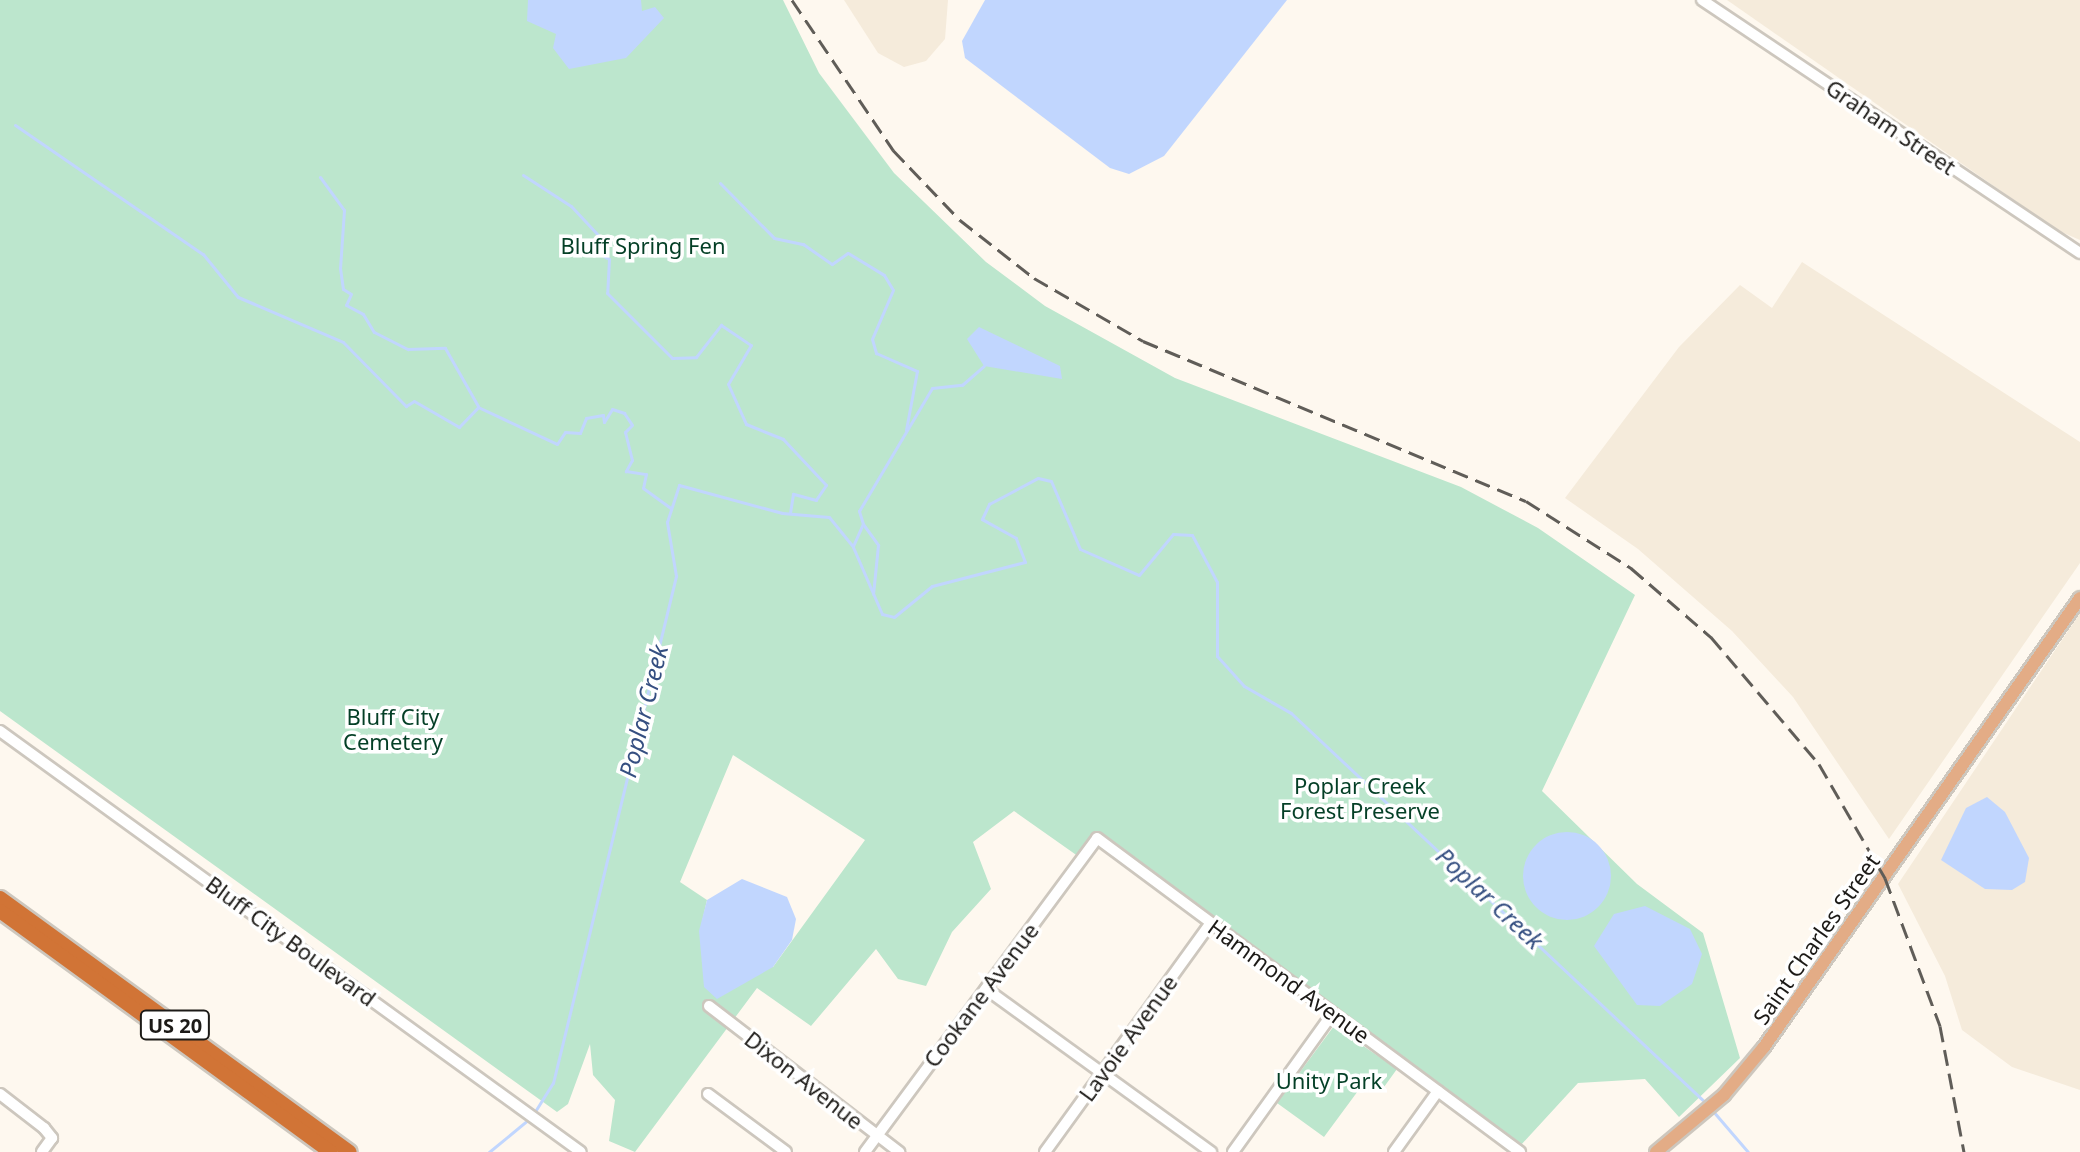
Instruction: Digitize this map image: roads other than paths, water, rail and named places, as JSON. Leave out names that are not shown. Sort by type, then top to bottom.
[{"type":"highway","name":"US 20","points":[[0,898],[350,1152]]},
{"type":"highway","name":"US 20","points":[[0,911],[330,1152]]},
{"type":"main road","name":"Saint Charles Street","points":[[1656,1152],[1724,1095],[1988,731],[2080,598]]},
{"type":"street","name":"Graham Street","points":[[1702,0],[2080,253]]},
{"type":"street","name":"Bluff City Boulevard","points":[[0,731],[581,1152]]},
{"type":"street","name":"Hammond Avenue","points":[[1097,838],[1520,1152]]},
{"type":"street","name":"Cookane Avenue","points":[[865,1152],[1097,838]]},
{"type":"street","name":"Lavoie Avenue","points":[[1045,1152],[1211,923]]},
{"type":"street","points":[[986,989],[1211,1152]]},
{"type":"street","name":"Dixon Avenue","points":[[709,1006],[899,1152]]},
{"type":"street","points":[[1233,1152],[1333,1013]]},
{"type":"street","points":[[1394,1152],[1438,1091]]},
{"type":"street","points":[[0,1094],[52,1138],[42,1152]]},
{"type":"street","points":[[708,1094],[786,1152]]},
{"type":"water","points":[[528,0],[641,0],[642,11],[655,7],[664,18],[626,58],[569,69],[553,48],[556,34],[527,21]]},
{"type":"water","points":[[985,0],[1287,0],[1164,156],[1129,174],[1110,168],[965,58],[962,41]]},
{"type":"water","points":[[979,327],[1060,366],[1062,379],[984,366],[967,339]]},
{"type":"water","points":[[1987,797],[2005,812],[2029,858],[2025,882],[2012,890],[1985,889],[1941,860],[1966,808]]},
{"type":"water","points":[[1567,832],[1584,836],[1598,845],[1607,859],[1611,876],[1607,893],[1598,907],[1584,916],[1567,920],[1550,916],[1536,907],[1527,893],[1523,876],[1527,859],[1536,845],[1550,836]]},
{"type":"water","points":[[742,879],[787,897],[796,919],[792,940],[773,967],[717,999],[704,987],[699,931],[707,900]]},
{"type":"water","points":[[1645,906],[1690,929],[1702,954],[1692,984],[1660,1006],[1637,1005],[1594,946],[1614,914]]},
{"type":"waterway","points":[[15,125],[203,254],[238,297],[343,342],[406,406],[414,401],[459,427],[478,407],[557,444],[565,432],[580,433],[586,418],[603,415],[604,422],[612,409],[624,413],[632,425],[625,432],[632,460],[626,471],[646,474],[643,488],[671,508]]},
{"type":"waterway","points":[[523,175],[571,206],[600,237],[600,254],[609,259],[607,293],[672,358],[696,357],[721,325],[751,345],[728,384],[746,424],[783,439],[826,485],[816,500],[793,494],[790,512]]},
{"type":"waterway","points":[[320,177],[344,210],[340,268],[343,289],[351,294],[346,305],[363,314],[374,332],[408,349],[445,348],[478,406]]},
{"type":"waterway","points":[[720,183],[774,238],[803,244],[832,264],[848,253],[884,275],[893,290],[872,339],[876,353],[917,371],[906,430]]},
{"type":"waterway","points":[[853,546],[863,524],[859,511],[932,388],[962,385],[984,366]]},
{"type":"waterway","name":"Poplar Creek","points":[[534,1113],[553,1083],[676,576],[667,522],[679,485],[782,513],[829,517],[853,547],[882,614],[894,617],[932,586],[1025,562],[1016,538],[982,519],[989,504],[1038,478],[1051,481],[1080,549],[1139,575],[1173,534],[1192,535],[1217,582],[1217,656],[1244,686],[1291,713],[1707,1104]]},
{"type":"waterway","name":"Poplar Creek","points":[[863,524],[878,545],[873,594]]},
{"type":"waterway","name":"Poplar Creek","points":[[1712,1110],[1748,1152]]},
{"type":"waterway","name":"Poplar Creek","points":[[489,1152],[529,1119]]},
{"type":"railway","points":[[792,0],[893,150],[960,220],[1034,278],[1143,341],[1526,501],[1631,568],[1711,637],[1819,764],[1885,878],[1940,1026],[1964,1152]]},
{"type":"park label","name":"Bluff Spring Fen","points":[[643,246]]},
{"type":"park label","name":"Bluff City Cemetery","points":[[393,728]]},
{"type":"park label","name":"Poplar Creek Forest Preserve","points":[[1360,798]]},
{"type":"park label","name":"Unity Park","points":[[1329,1081]]}]
